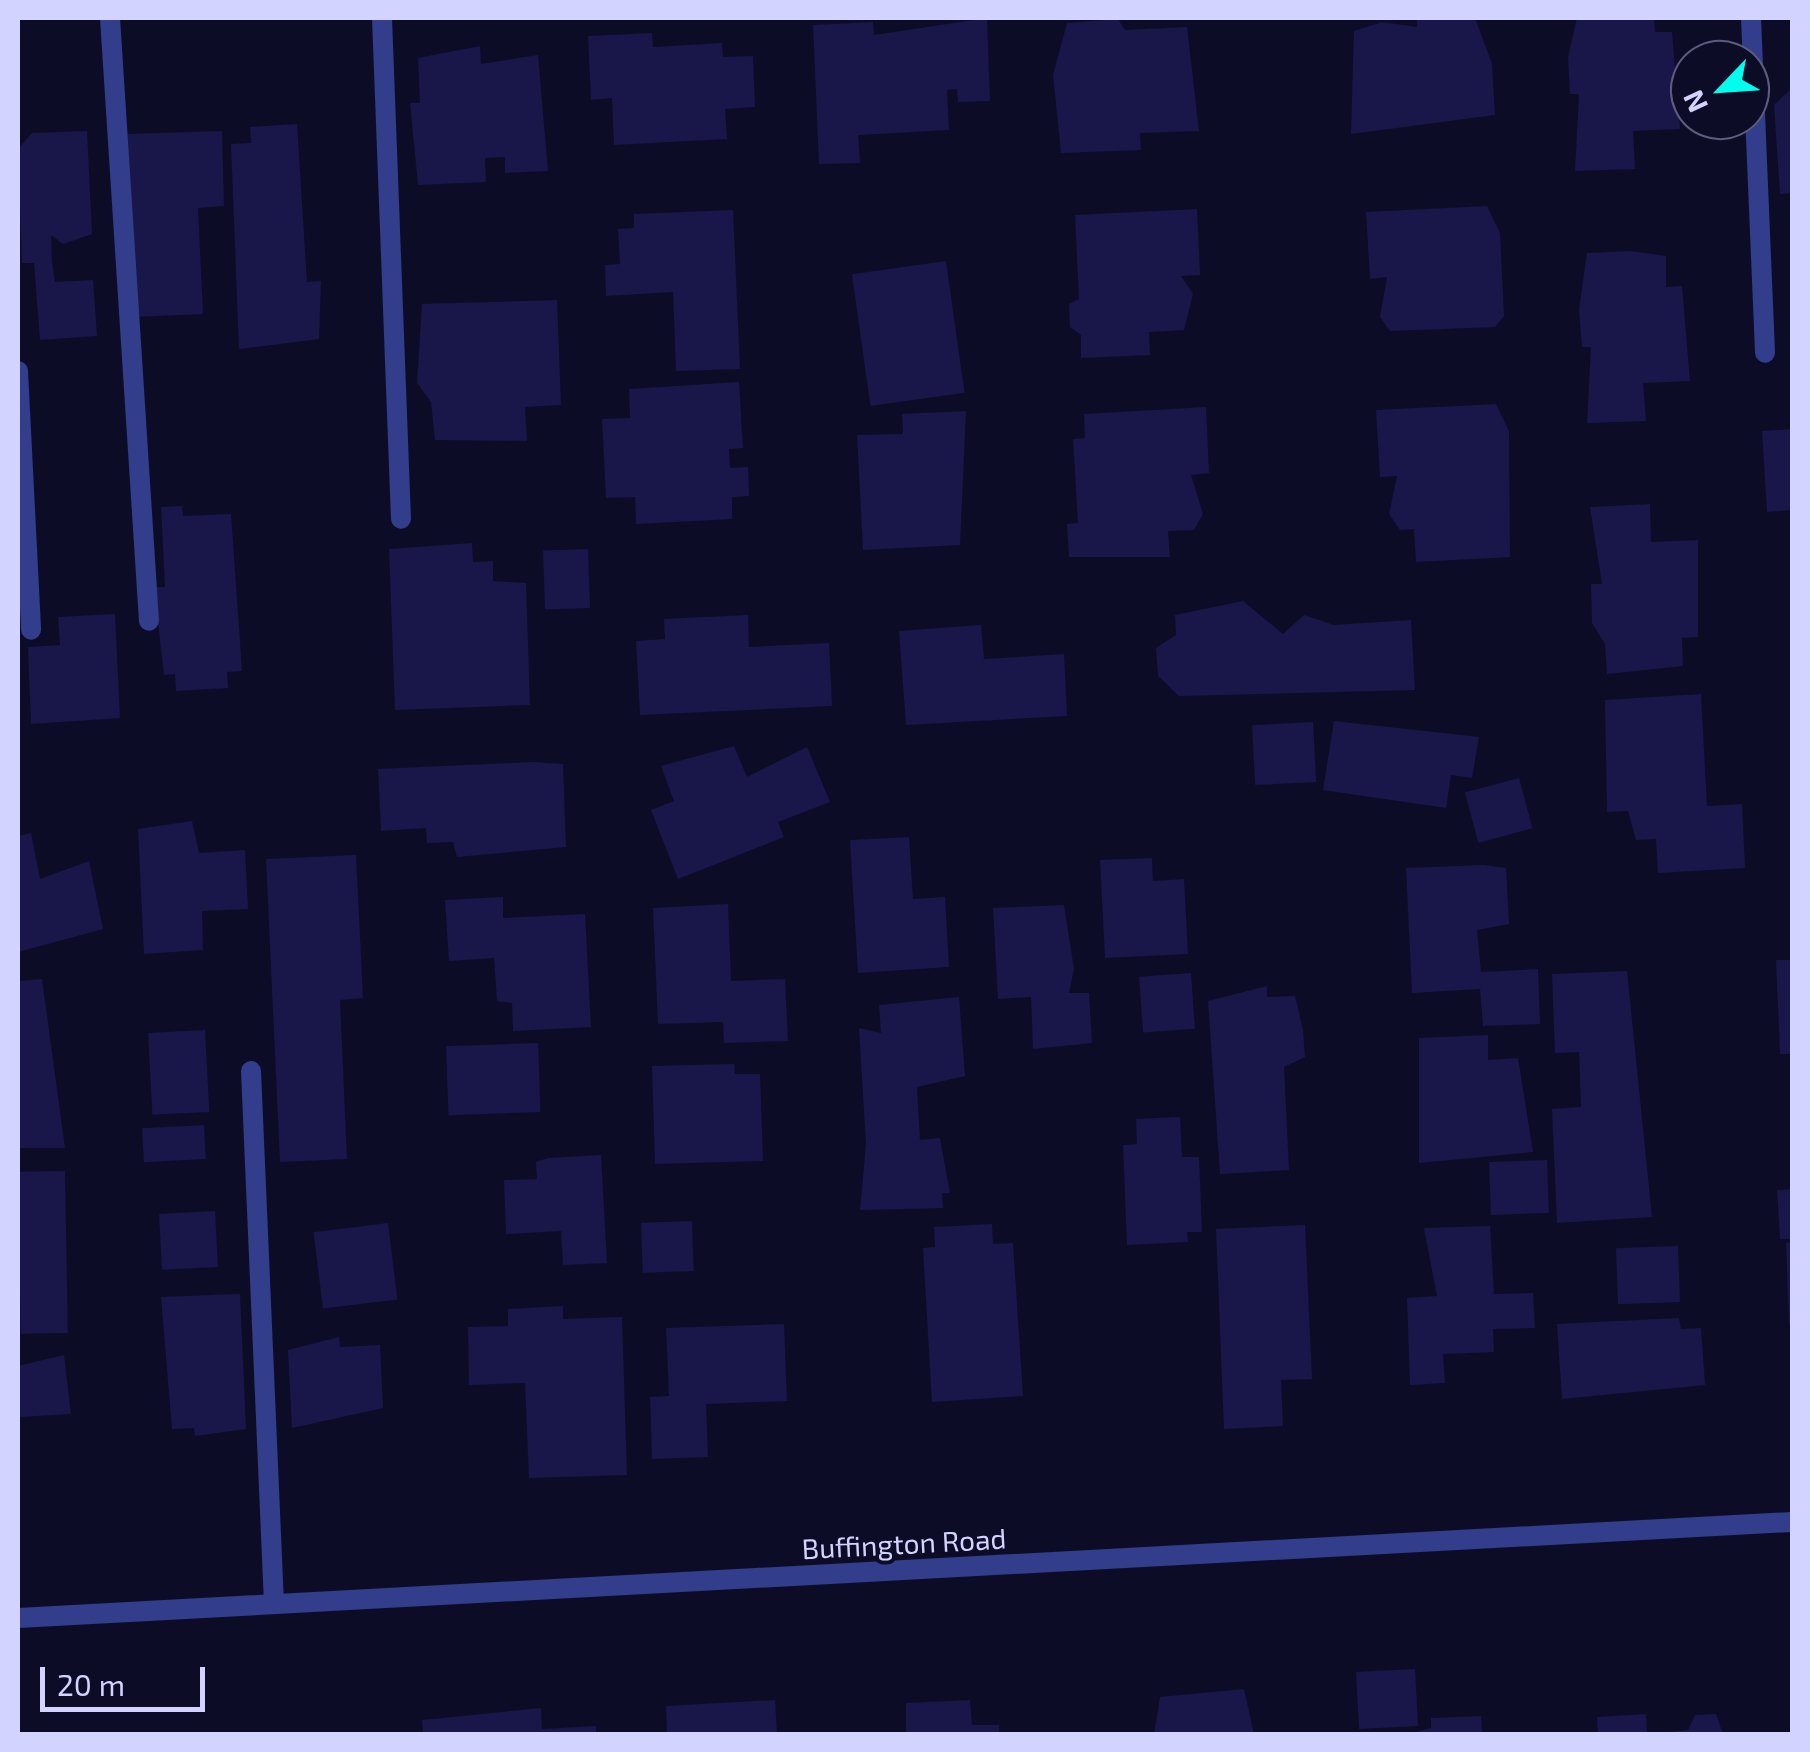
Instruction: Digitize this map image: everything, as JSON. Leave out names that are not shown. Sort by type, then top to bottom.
[{"type":"street","points":[[110,18],[149,621]]},
{"type":"street","points":[[382,18],[401,519]]},
{"type":"street","points":[[1751,18],[1764,353]]},
{"type":"street","points":[[18,371],[30,630]]},
{"type":"street","points":[[251,1071],[274,1604]]},
{"type":"street","name":"Buffington Road","points":[[18,1618],[1792,1522]]},
{"type":"building","points":[[987,18],[990,101],[958,102],[957,89],[947,90],[949,130],[858,135],[860,163],[819,164],[813,25],[873,22],[874,35]]},
{"type":"building","points":[[1417,18],[1475,18],[1492,64],[1495,115],[1351,134],[1354,31],[1382,22],[1417,27]]},
{"type":"building","points":[[1577,18],[1654,18],[1655,32],[1672,32],[1670,129],[1633,131],[1635,169],[1575,171],[1579,94],[1570,94],[1568,57]]},
{"type":"building","points":[[1118,19],[1125,30],[1187,27],[1199,131],[1140,133],[1141,150],[1061,153],[1053,75],[1067,23]]},
{"type":"building","points":[[652,33],[653,47],[722,43],[723,57],[753,56],[755,107],[725,109],[727,139],[614,145],[612,98],[591,100],[588,36]]},
{"type":"building","points":[[480,46],[481,64],[538,55],[548,171],[505,173],[505,157],[485,158],[486,182],[418,185],[410,103],[420,103],[418,58]]},
{"type":"building","points":[[1792,88],[1792,193],[1780,194],[1774,105]]},
{"type":"building","points":[[297,124],[307,282],[321,281],[319,339],[239,349],[231,144],[251,143],[250,127]]},
{"type":"building","points":[[87,131],[92,234],[63,244],[51,235],[52,262],[55,282],[93,280],[97,336],[40,340],[34,263],[22,263],[18,149],[32,133]]},
{"type":"building","points":[[222,131],[224,206],[198,208],[203,314],[133,317],[125,134]]},
{"type":"building","points":[[1487,206],[1500,233],[1504,316],[1495,327],[1390,331],[1380,317],[1387,277],[1370,279],[1366,212]]},
{"type":"building","points":[[1197,209],[1200,275],[1181,276],[1193,294],[1184,330],[1149,332],[1150,355],[1081,358],[1081,335],[1070,327],[1069,304],[1079,299],[1075,215]]},
{"type":"building","points":[[733,210],[740,369],[676,371],[673,292],[606,296],[605,265],[620,264],[618,229],[634,228],[634,214]]},
{"type":"building","points":[[1630,251],[1666,256],[1666,287],[1682,286],[1690,381],[1643,383],[1646,421],[1587,423],[1591,347],[1582,347],[1579,309],[1587,253]]},
{"type":"building","points":[[946,261],[965,393],[870,406],[852,274]]},
{"type":"building","points":[[557,300],[561,405],[525,407],[527,441],[435,440],[431,402],[417,383],[422,304]]},
{"type":"building","points":[[739,382],[743,448],[729,449],[730,468],[748,467],[749,496],[732,497],[732,519],[636,524],[635,497],[606,498],[602,419],[630,418],[629,389]]},
{"type":"building","points":[[1496,404],[1509,431],[1510,557],[1416,562],[1414,529],[1400,530],[1389,514],[1397,476],[1380,477],[1376,410]]},
{"type":"building","points":[[1206,407],[1209,473],[1191,475],[1203,514],[1194,530],[1168,531],[1170,557],[1069,557],[1067,524],[1078,523],[1073,439],[1085,438],[1084,414]]},
{"type":"building","points":[[966,411],[960,545],[863,550],[857,435],[903,434],[902,414]]},
{"type":"building","points":[[1792,429],[1792,510],[1767,512],[1762,431]]},
{"type":"building","points":[[1650,504],[1651,542],[1698,540],[1698,637],[1682,638],[1683,666],[1607,674],[1605,644],[1592,623],[1591,584],[1602,584],[1590,507]]},
{"type":"building","points":[[182,506],[183,516],[231,514],[242,671],[227,672],[228,688],[176,691],[175,674],[164,675],[154,587],[165,587],[161,507]]},
{"type":"building","points":[[472,543],[473,562],[493,561],[493,581],[526,583],[530,705],[395,710],[389,549]]},
{"type":"building","points":[[588,549],[590,608],[545,610],[543,551]]},
{"type":"building","points":[[1243,601],[1283,634],[1304,615],[1334,625],[1411,620],[1415,690],[1179,696],[1158,676],[1156,648],[1176,635],[1175,615]]},
{"type":"building","points":[[115,614],[120,718],[31,724],[28,647],[60,645],[58,617]]},
{"type":"building","points":[[748,615],[749,647],[829,643],[832,706],[640,715],[636,641],[665,639],[664,619]]},
{"type":"building","points":[[981,625],[984,659],[1064,654],[1067,716],[906,725],[899,631]]},
{"type":"building","points":[[1701,694],[1707,806],[1742,804],[1745,868],[1658,873],[1656,839],[1636,840],[1628,811],[1607,812],[1605,700]]},
{"type":"building","points":[[1334,721],[1479,737],[1472,778],[1451,775],[1446,808],[1323,790]]},
{"type":"building","points":[[1313,722],[1316,782],[1255,785],[1252,725]]},
{"type":"building","points":[[734,746],[747,777],[807,747],[830,802],[778,822],[784,837],[678,879],[651,810],[674,801],[661,766]]},
{"type":"building","points":[[563,764],[566,847],[457,857],[453,842],[427,843],[426,828],[381,831],[378,769]]},
{"type":"building","points":[[1519,778],[1532,828],[1478,843],[1465,792]]},
{"type":"building","points":[[192,821],[199,853],[245,850],[248,909],[202,911],[203,950],[144,954],[138,829]]},
{"type":"building","points":[[31,833],[40,879],[89,861],[103,929],[18,952],[18,836]]},
{"type":"building","points":[[909,837],[913,899],[945,897],[949,967],[858,973],[850,840]]},
{"type":"building","points":[[356,855],[363,998],[340,1000],[347,1159],[280,1162],[266,859]]},
{"type":"building","points":[[1152,858],[1153,881],[1184,879],[1188,954],[1105,958],[1100,860]]},
{"type":"building","points":[[1406,868],[1506,868],[1509,924],[1477,930],[1481,972],[1538,969],[1540,1024],[1483,1026],[1480,989],[1412,993]]},
{"type":"building","points":[[503,897],[503,918],[585,914],[591,1027],[513,1031],[512,1003],[497,1001],[494,958],[449,961],[445,900]]},
{"type":"building","points":[[728,904],[731,981],[785,979],[788,1041],[724,1043],[723,1022],[658,1024],[653,908]]},
{"type":"building","points":[[1064,905],[1074,969],[1069,993],[1089,993],[1092,1043],[1033,1049],[1031,997],[998,999],[993,908]]},
{"type":"building","points":[[1776,960],[1792,960],[1792,1054],[1780,1054]]},
{"type":"building","points":[[1627,971],[1652,1217],[1557,1223],[1552,1109],[1581,1107],[1579,1052],[1555,1053],[1552,974]]},
{"type":"building","points":[[1191,973],[1195,1029],[1143,1032],[1139,977]]},
{"type":"building","points":[[42,979],[65,1148],[18,1148],[18,981]]},
{"type":"building","points":[[1267,986],[1267,997],[1295,996],[1303,1030],[1305,1057],[1284,1067],[1289,1170],[1220,1174],[1208,1001]]},
{"type":"building","points":[[959,997],[965,1076],[917,1087],[920,1140],[940,1138],[950,1193],[942,1193],[943,1208],[860,1210],[866,1144],[859,1028],[881,1033],[879,1005]]},
{"type":"building","points":[[205,1030],[209,1112],[152,1115],[148,1033]]},
{"type":"building","points":[[1488,1035],[1488,1060],[1518,1058],[1533,1152],[1419,1163],[1419,1038]]},
{"type":"building","points":[[538,1043],[540,1112],[448,1115],[446,1046]]},
{"type":"building","points":[[734,1064],[735,1074],[760,1074],[763,1161],[655,1164],[652,1066]]},
{"type":"building","points":[[1180,1117],[1182,1157],[1199,1157],[1202,1232],[1187,1232],[1188,1242],[1127,1245],[1123,1145],[1137,1144],[1136,1119]]},
{"type":"building","points":[[204,1125],[206,1159],[144,1162],[142,1128]]},
{"type":"building","points":[[601,1155],[607,1263],[563,1265],[561,1231],[506,1234],[504,1180],[537,1179],[536,1162],[548,1158]]},
{"type":"building","points":[[1547,1160],[1549,1213],[1491,1215],[1489,1162]]},
{"type":"building","points":[[65,1171],[68,1333],[21,1334],[18,1172]]},
{"type":"building","points":[[1792,1189],[1792,1239],[1780,1239],[1777,1190]]},
{"type":"building","points":[[215,1211],[218,1267],[162,1270],[159,1214]]},
{"type":"building","points":[[692,1221],[694,1271],[643,1273],[641,1223]]},
{"type":"building","points":[[388,1223],[397,1299],[323,1309],[314,1232]]},
{"type":"building","points":[[992,1224],[993,1244],[1013,1243],[1023,1396],[932,1402],[923,1248],[935,1247],[934,1227]]},
{"type":"building","points":[[1305,1225],[1312,1379],[1281,1380],[1283,1426],[1224,1429],[1216,1229]]},
{"type":"building","points":[[1490,1226],[1494,1294],[1533,1293],[1535,1328],[1493,1329],[1494,1352],[1443,1354],[1445,1383],[1410,1385],[1407,1298],[1437,1296],[1424,1228]]},
{"type":"building","points":[[1792,1242],[1792,1325],[1789,1325],[1786,1243]]},
{"type":"building","points":[[1678,1246],[1680,1302],[1618,1304],[1616,1248]]},
{"type":"building","points":[[240,1294],[246,1429],[195,1436],[194,1428],[172,1429],[161,1297]]},
{"type":"building","points":[[563,1306],[563,1319],[622,1317],[627,1475],[529,1478],[525,1383],[469,1385],[468,1327],[508,1326],[508,1309]]},
{"type":"building","points":[[1679,1318],[1681,1329],[1701,1328],[1705,1385],[1562,1399],[1557,1324]]},
{"type":"building","points":[[784,1324],[787,1401],[706,1404],[708,1457],[652,1459],[650,1397],[669,1396],[666,1328]]},
{"type":"building","points":[[339,1337],[340,1347],[380,1345],[383,1408],[292,1428],[288,1350]]},
{"type":"building","points":[[64,1355],[71,1414],[18,1417],[18,1366]]},
{"type":"building","points":[[1415,1669],[1418,1726],[1359,1729],[1356,1672]]},
{"type":"building","points":[[1244,1689],[1254,1734],[1154,1734],[1160,1697]]},
{"type":"building","points":[[775,1700],[777,1734],[667,1734],[666,1706]]},
{"type":"building","points":[[970,1700],[972,1725],[999,1725],[999,1734],[906,1734],[906,1703]]},
{"type":"building","points":[[541,1708],[542,1729],[596,1726],[596,1734],[423,1734],[422,1720]]},
{"type":"building","points":[[1646,1714],[1647,1734],[1598,1734],[1597,1717]]},
{"type":"building","points":[[1716,1714],[1723,1734],[1656,1734],[1688,1730],[1695,1715]]},
{"type":"building","points":[[1481,1716],[1482,1734],[1409,1734],[1431,1728],[1431,1718]]}]
